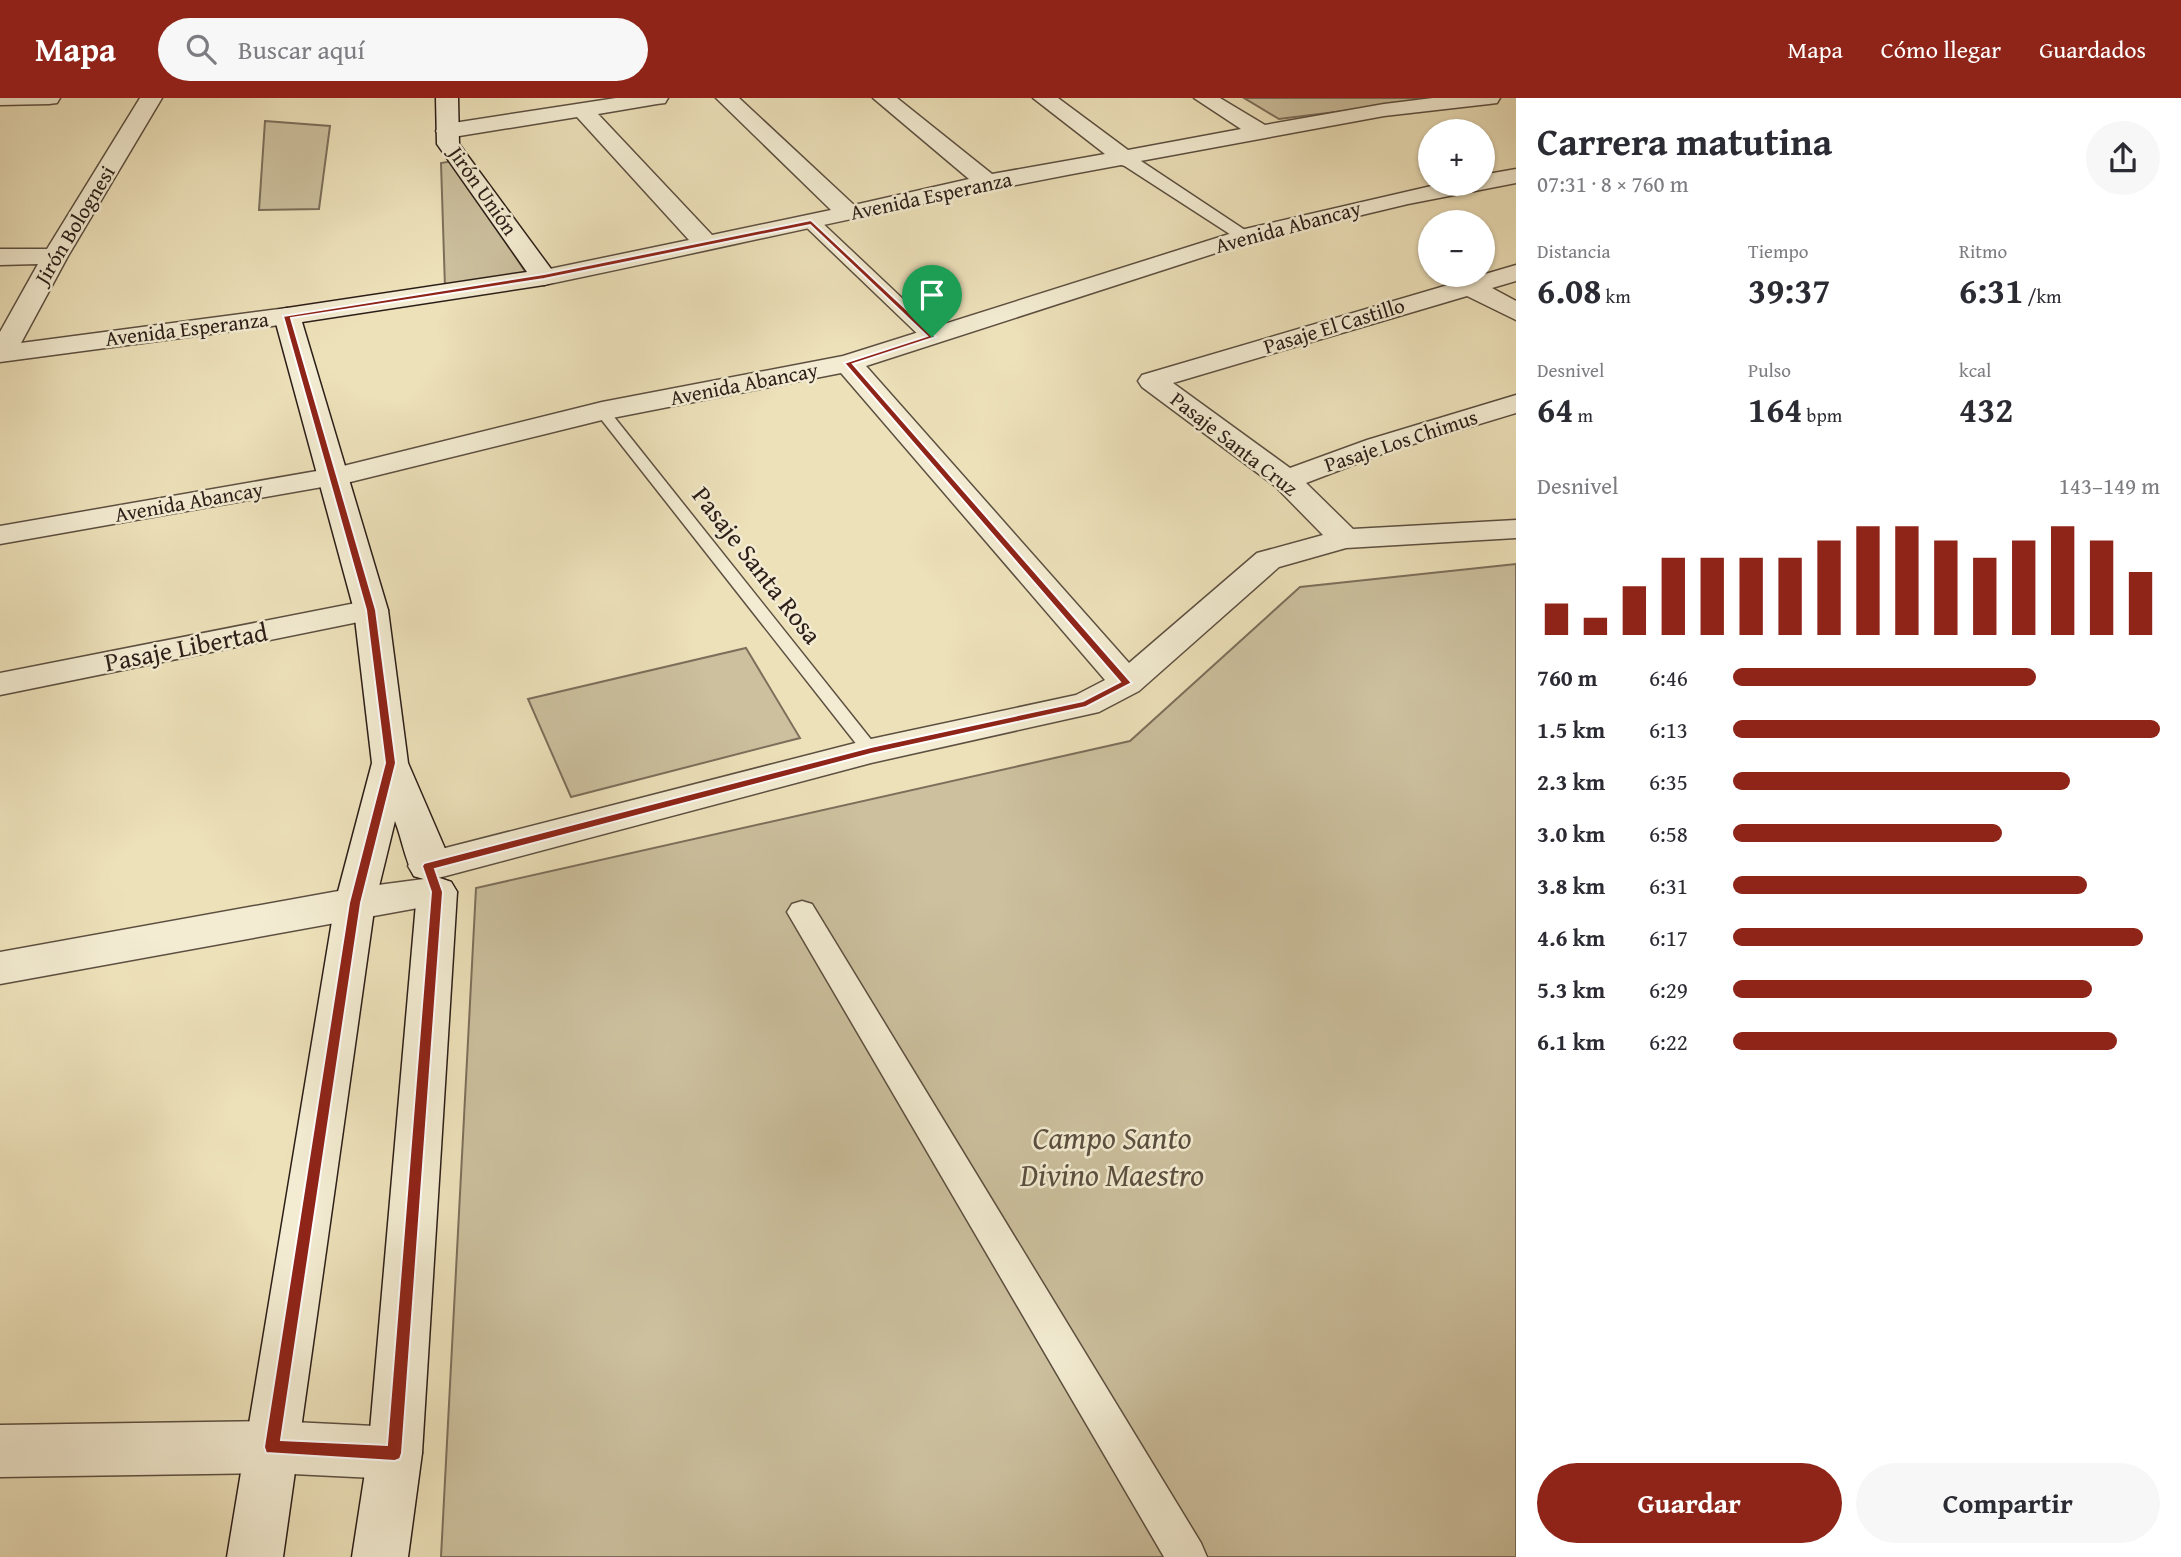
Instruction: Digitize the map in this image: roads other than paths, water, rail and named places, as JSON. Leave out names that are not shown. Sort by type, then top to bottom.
[{"type":"street","points":[[0,99],[49,98]]},
{"type":"street","name":"Jirón Bolognesi","points":[[1,354],[55,256],[151,98]]},
{"type":"street","name":"Jirón Unión","points":[[447,98],[448,144],[544,277]]},
{"type":"street","points":[[447,131],[657,98]]},
{"type":"street","points":[[727,98],[848,213]]},
{"type":"street","points":[[884,98],[987,182]]},
{"type":"street","points":[[1044,98],[1126,159],[1245,236]]},
{"type":"street","points":[[1205,98],[1261,132]]},
{"type":"street","name":"Avenida Esperanza","points":[[1,354],[287,316],[544,277],[811,222],[987,182],[1126,159],[1384,110],[1489,98]]},
{"type":"street","points":[[582,110],[707,244]]},
{"type":"street","points":[[1495,180],[1516,176]]},
{"type":"street","name":"Avenida Abancay","points":[[0,535],[334,477],[602,411],[848,363],[1245,236],[1418,195]]},
{"type":"street","points":[[811,222],[932,337]]},
{"type":"street","points":[[0,257],[55,256]]},
{"type":"street","name":"Pasaje El Castillo","points":[[1495,279],[1516,273]]},
{"type":"street","name":"Pasaje El Castillo","points":[[1152,381],[1465,287]]},
{"type":"street","points":[[1470,287],[1516,312]]},
{"type":"street","points":[[287,316],[371,610],[390,763],[426,851],[433,879],[395,1453],[380,1557]]},
{"type":"street","points":[[848,363],[1127,683]]},
{"type":"street","name":"Pasaje Santa Cruz","points":[[1152,381],[1286,480],[1345,539]]},
{"type":"street","name":"Pasaje Los Chimus","points":[[1286,480],[1377,446],[1516,404]]},
{"type":"street","points":[[0,968],[355,903],[871,751],[1086,704],[1127,683],[1268,560],[1345,539],[1516,529]]},
{"type":"street","name":"Pasaje Libertad","points":[[0,684],[371,610]]},
{"type":"street","points":[[255,1557],[355,903],[390,763]]},
{"type":"street","points":[[802,912],[1187,1557]]},
{"type":"street","points":[[0,1451],[272,1447],[395,1453]]},
{"type":"lane","name":"Pasaje Santa Rosa","points":[[602,411],[871,751]]},
{"type":"park label","name":"Campo Santo Divino Maestro","points":[[1112,1156]]}]
